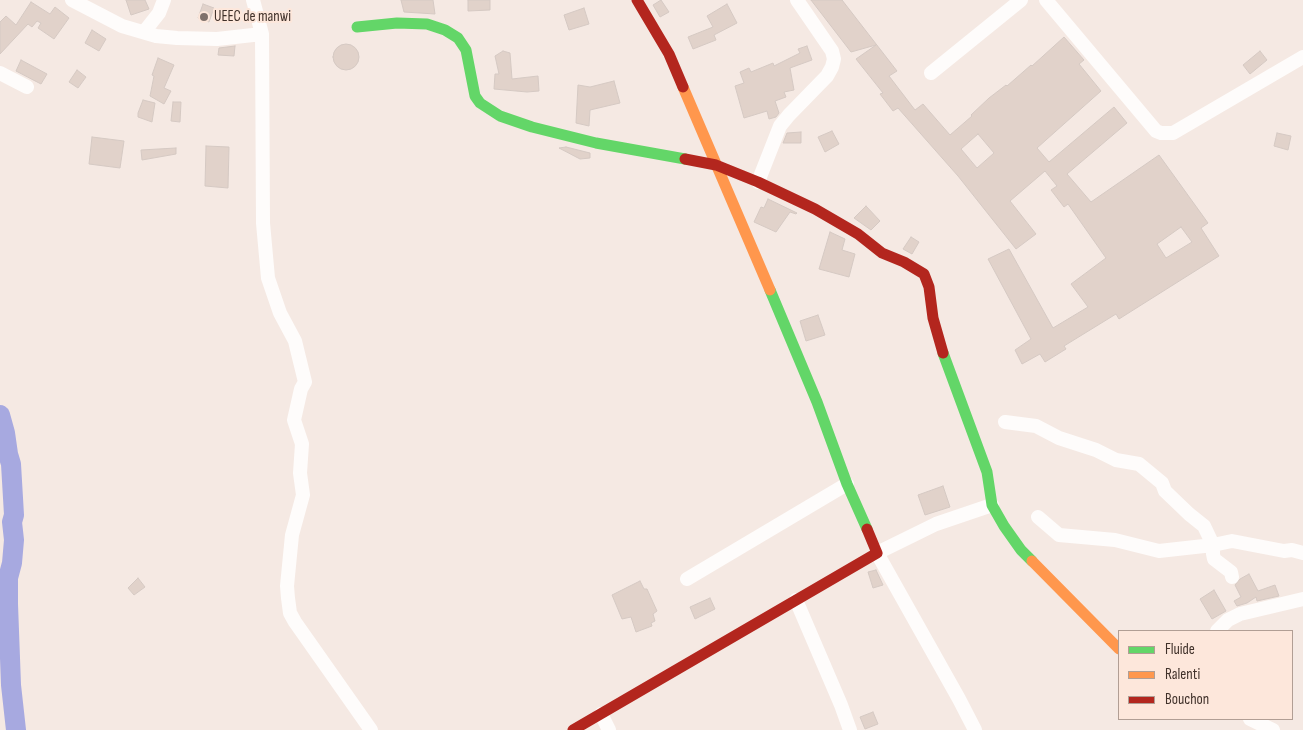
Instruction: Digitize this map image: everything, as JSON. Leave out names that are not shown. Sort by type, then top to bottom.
[{"type":"street","points":[[72,0],[122,26],[156,36],[226,38],[262,34]]},
{"type":"street","points":[[144,32],[159,12],[164,0]]},
{"type":"street","points":[[253,0],[262,34],[263,223],[268,278],[280,313],[295,341],[305,382],[301,388],[294,420],[302,444],[300,473],[303,495],[292,535],[287,586],[290,613],[371,730]]},
{"type":"street","points":[[638,0],[669,54],[817,402],[847,484],[877,552],[975,730]]},
{"type":"street","points":[[758,182],[780,126],[827,76],[834,59],[832,51],[797,0]]},
{"type":"street","points":[[931,73],[1021,0]]},
{"type":"street","points":[[1046,0],[1156,131],[1161,133],[1173,133],[1303,57]]},
{"type":"street","points":[[357,27],[397,23],[427,24],[445,30],[458,38],[466,50],[475,96],[480,103],[500,116],[532,127],[596,143],[716,166],[758,182],[838,221],[871,242],[882,252],[924,274],[930,287],[931,311],[942,349],[987,472],[992,505],[1021,550],[1118,648]]},
{"type":"street","points":[[0,73],[27,86]]},
{"type":"street","points":[[1006,422],[1036,426],[1059,438],[1096,450],[1116,460],[1139,464],[1162,483],[1165,490],[1204,526],[1213,544],[1214,558],[1231,572],[1232,577]]},
{"type":"street","points":[[687,579],[847,484]]},
{"type":"street","points":[[573,730],[877,552],[936,524],[992,505]]},
{"type":"street","points":[[1038,518],[1059,535],[1115,540],[1159,551],[1232,541],[1303,553]]},
{"type":"street","points":[[1218,630],[1228,620],[1240,614],[1303,598]]},
{"type":"street","points":[[796,600],[850,730]]},
{"type":"street","points":[[601,714],[609,730]]},
{"type":"street","points":[[1252,720],[1273,730]]},
{"type":"building","points":[[126,0],[145,0],[149,9],[131,15]]},
{"type":"building","points":[[401,0],[433,0],[435,14],[404,12]]},
{"type":"building","points":[[468,0],[490,0],[490,10],[468,11]]},
{"type":"building","points":[[661,0],[669,12],[660,17],[653,5]]},
{"type":"building","points":[[811,0],[842,0],[897,71],[889,76],[915,110],[923,104],[950,135],[989,98],[1032,66],[1064,37],[1084,60],[1079,64],[1101,91],[1037,148],[1049,162],[1114,107],[1127,123],[1067,174],[1091,202],[1159,155],[1208,223],[1201,228],[1219,256],[1119,319],[1116,314],[1064,346],[1066,349],[1045,362],[1040,354],[1022,364],[1015,350],[1031,339],[988,259],[1009,249],[1053,328],[1088,307],[1071,284],[1106,258],[1068,204],[1064,207],[1051,190],[1057,186],[1045,171],[1010,201],[1036,234],[1016,249],[958,176],[898,108],[893,111],[880,94],[883,93],[856,59],[876,45],[851,52]],"holes":[[[978,134],[994,153],[977,168],[961,149]],[[1181,227],[1192,242],[1166,258],[1157,244]]]},
{"type":"building","points":[[31,2],[50,14],[55,7],[69,18],[54,39],[38,28],[41,23],[37,21],[32,27],[28,24],[0,54],[0,22],[6,16],[16,25]]},
{"type":"building","points":[[203,4],[214,8],[209,22],[198,18]]},
{"type":"building","points":[[727,4],[737,23],[714,35],[716,40],[693,49],[688,37],[713,27],[707,16]]},
{"type":"building","points":[[584,8],[589,24],[569,30],[564,15]]},
{"type":"building","points":[[92,30],[106,39],[99,51],[85,43]]},
{"type":"building","points":[[346,44],[355,48],[359,57],[355,66],[346,70],[337,66],[333,57],[337,48]]},
{"type":"building","points":[[235,46],[234,56],[218,55],[219,48]]},
{"type":"building","points":[[807,46],[812,60],[790,68],[794,90],[784,92],[786,97],[775,101],[779,113],[776,117],[769,119],[767,111],[744,118],[735,86],[744,83],[740,72],[749,68],[751,72],[773,63],[774,66],[800,53],[798,49]]},
{"type":"building","points":[[503,51],[510,53],[512,79],[538,76],[539,91],[527,92],[494,89],[495,74],[499,74],[495,56]]},
{"type":"building","points":[[1260,51],[1267,60],[1250,74],[1243,65]]},
{"type":"building","points":[[158,58],[174,65],[164,88],[171,91],[164,104],[150,96],[154,76],[152,75]]},
{"type":"building","points":[[21,60],[47,74],[41,84],[16,71]]},
{"type":"building","points":[[77,70],[86,77],[78,88],[69,82]]},
{"type":"building","points":[[614,81],[620,103],[590,110],[589,126],[576,123],[578,85],[590,87]]},
{"type":"building","points":[[143,100],[155,103],[152,122],[138,117]]},
{"type":"building","points":[[173,102],[181,102],[180,122],[171,121]]},
{"type":"building","points":[[832,131],[839,144],[825,152],[818,137]]},
{"type":"building","points":[[801,132],[801,143],[783,143],[787,133]]},
{"type":"building","points":[[1277,133],[1291,136],[1288,150],[1274,146]]},
{"type":"building","points":[[92,137],[124,141],[120,168],[89,164]]},
{"type":"building","points":[[206,146],[229,147],[228,188],[205,186]]},
{"type":"building","points":[[566,147],[590,153],[590,158],[580,159],[559,148]]},
{"type":"building","points":[[176,148],[176,154],[142,160],[141,150]]},
{"type":"building","points":[[768,199],[797,213],[790,212],[776,232],[754,222],[761,207],[764,208]]},
{"type":"building","points":[[866,206],[880,221],[871,230],[854,218]]},
{"type":"building","points":[[830,232],[845,239],[842,250],[855,254],[849,277],[819,269]]},
{"type":"building","points":[[911,237],[919,242],[912,254],[903,249]]},
{"type":"building","points":[[818,315],[825,335],[806,341],[800,321]]},
{"type":"building","points":[[943,486],[950,507],[925,515],[918,495]]},
{"type":"building","points":[[876,570],[883,585],[873,588],[868,572]]},
{"type":"building","points":[[1249,574],[1258,591],[1275,585],[1279,596],[1257,601],[1256,597],[1247,603],[1237,606],[1234,601],[1241,597],[1235,585],[1240,579]]},
{"type":"building","points":[[138,578],[145,587],[134,595],[128,588]]},
{"type":"building","points":[[640,581],[644,589],[647,589],[657,611],[653,614],[655,621],[651,623],[652,626],[636,632],[631,617],[622,619],[612,595]]},
{"type":"building","points":[[1214,590],[1226,611],[1212,619],[1200,599]]},
{"type":"building","points":[[710,598],[715,609],[695,619],[690,607]]},
{"type":"building","points":[[873,712],[878,724],[865,729],[860,717]]},
{"type":"waterway","points":[[0,415],[11,464],[14,515],[12,522],[14,540],[12,563],[8,578],[8,604],[11,685],[16,730]]},
{"type":"traffic: fast","points":[[357,27],[397,23],[427,24],[445,30],[458,38],[466,50],[475,96],[480,103],[500,116],[532,127],[596,143],[685,159]]},
{"type":"traffic: fast","points":[[770,290],[817,402],[847,484],[867,529]]},
{"type":"traffic: fast","points":[[943,353],[987,472],[992,505],[1021,550],[1032,561]]},
{"type":"traffic: slow","points":[[683,87],[770,290]]},
{"type":"traffic: slow","points":[[1032,561],[1118,648]]},
{"type":"traffic: jam","points":[[637,0],[669,54],[683,87]]},
{"type":"traffic: jam","points":[[685,159],[716,165],[758,182],[815,209],[858,234],[882,253],[904,262],[924,274],[929,287],[933,318],[943,353]]},
{"type":"traffic: jam","points":[[573,730],[877,553],[867,529]]},
{"type":"place","name":"UEEC de manwi","points":[[204,17]]}]
